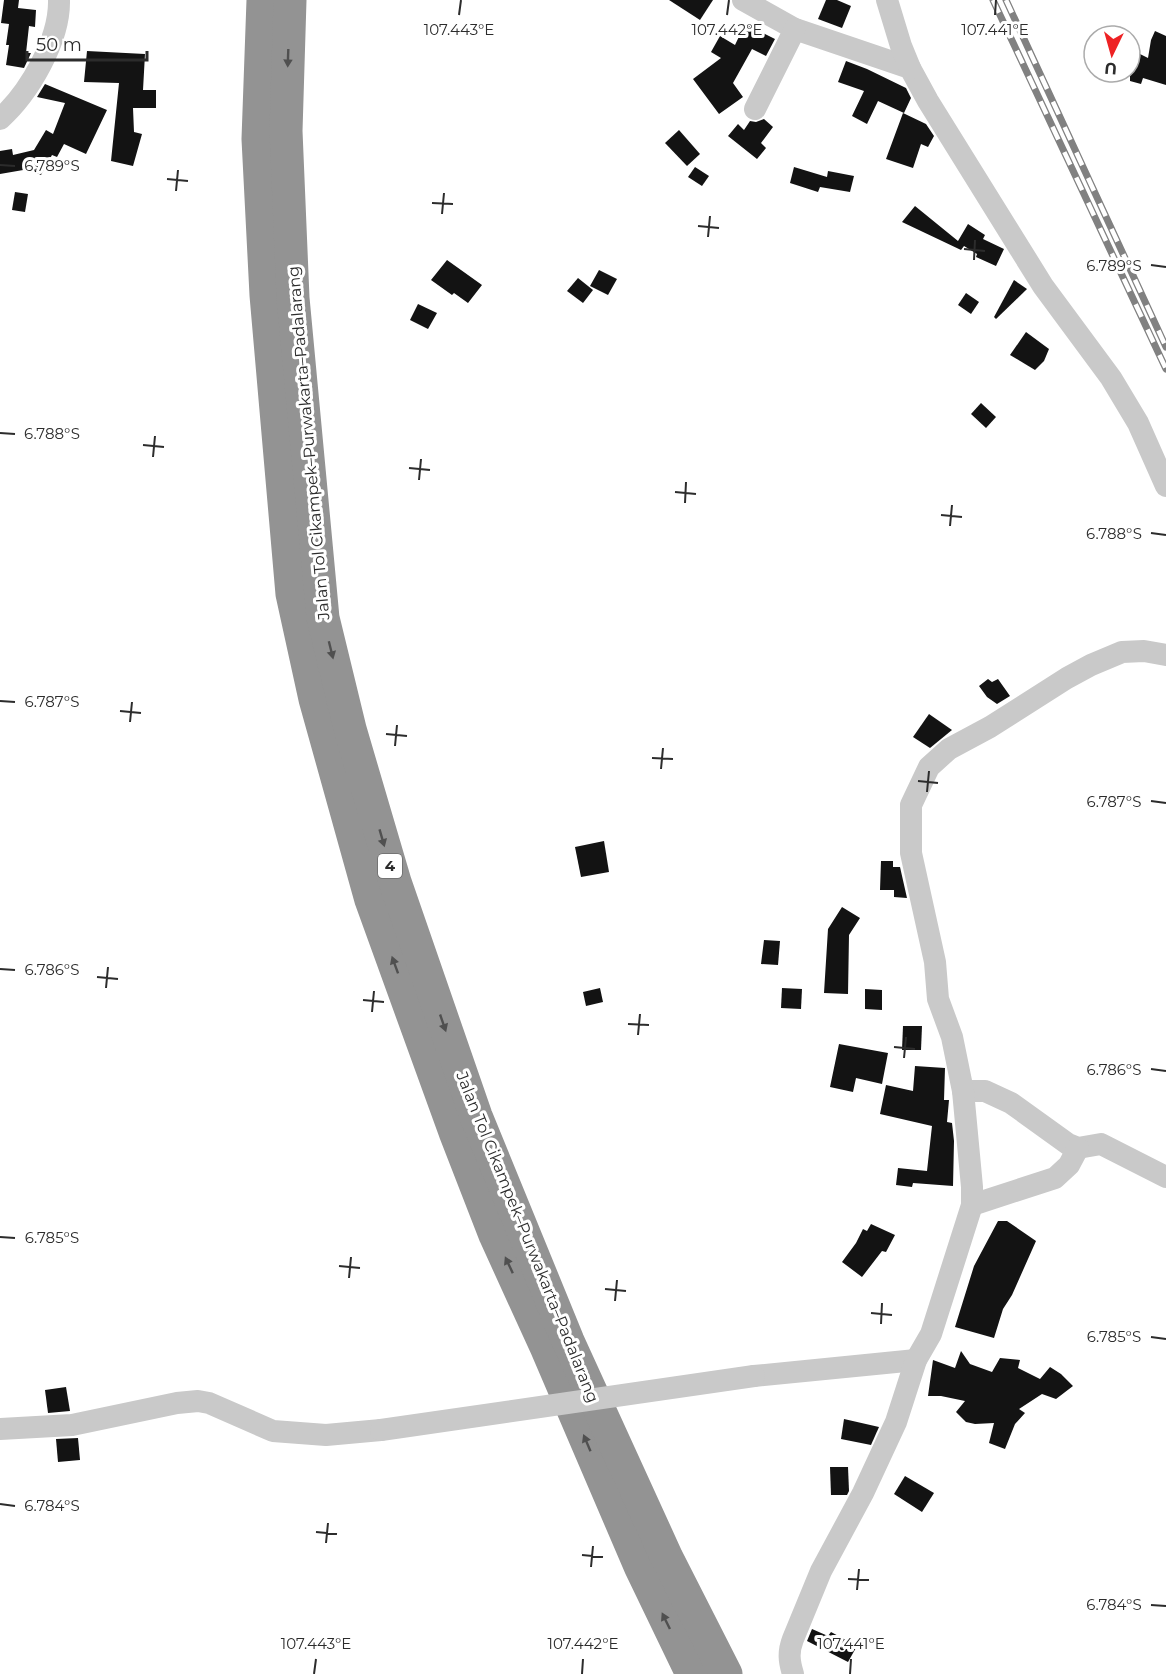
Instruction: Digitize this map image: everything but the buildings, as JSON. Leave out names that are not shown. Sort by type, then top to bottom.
[{"type":"highway","name":"Jalan Tol Cikampek–Purwakarta–Padalarang","points":[[263,0],[258,139],[266,295],[292,594],[315,699],[371,900],[455,1132],[495,1235],[547,1349],[640,1566],[692,1674]]},
{"type":"highway","name":"Jalan Tol Cikampek–Purwakarta–Padalarang","points":[[290,0],[286,131],[293,297],[323,618],[350,729],[394,882],[476,1116],[568,1341],[667,1558],[726,1674]]},
{"type":"street","points":[[0,119],[11,110],[34,78],[57,24],[59,0]]},
{"type":"street","points":[[743,0],[795,28],[910,68]]},
{"type":"street","points":[[887,0],[901,46],[928,101],[1043,286],[1111,378],[1138,423],[1166,486]]},
{"type":"street","points":[[756,109],[795,28]]},
{"type":"street","points":[[793,1674],[789,1662],[789,1649],[821,1571],[863,1493],[896,1422],[916,1360],[931,1334],[972,1205],[963,1091],[951,1037],[938,999],[935,962],[911,853],[911,805],[929,767],[949,749],[990,728],[1091,665],[1122,652],[1144,651],[1166,655]]},
{"type":"street","points":[[963,1091],[985,1091],[1011,1103],[1060,1139],[1078,1148],[1101,1144],[1166,1178]]},
{"type":"street","points":[[972,1205],[1055,1178],[1069,1165],[1078,1148]]},
{"type":"street","points":[[0,1429],[72,1425],[177,1403],[198,1401],[273,1431],[326,1435],[381,1430],[754,1376],[916,1360]]},
{"type":"railway","points":[[993,0],[1166,369]]},
{"type":"railway","points":[[1006,0],[1166,347]]}]
